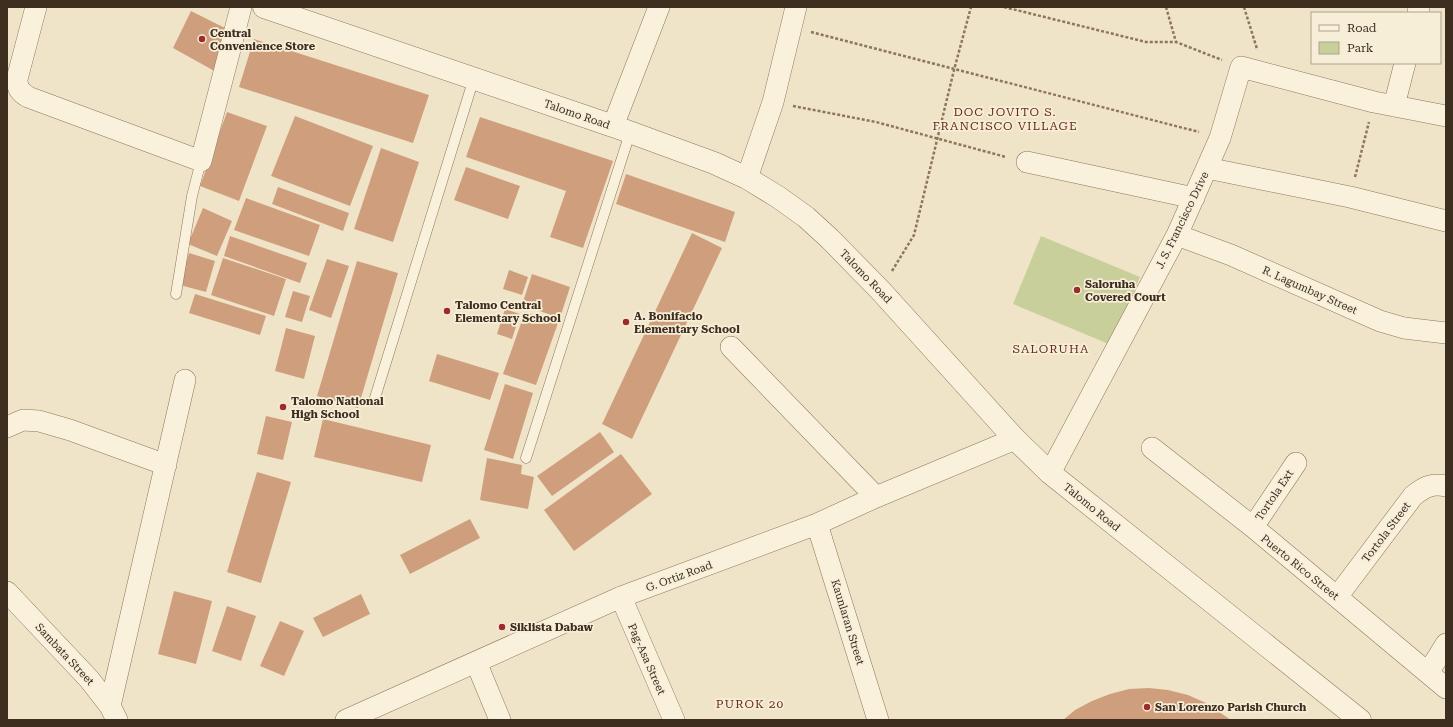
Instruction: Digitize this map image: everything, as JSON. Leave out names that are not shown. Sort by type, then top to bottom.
[{"type":"street","points":[[36,7],[17,79],[17,86],[21,93],[28,97],[201,161],[240,7]]},
{"type":"street","name":"Talomo Road","points":[[264,7],[622,129],[714,163],[747,178],[778,197],[806,217],[830,239],[880,290],[1015,439],[1050,473],[1360,720]]},
{"type":"street","points":[[622,129],[659,7]]},
{"type":"street","points":[[747,178],[773,102],[794,17]]},
{"type":"street","points":[[1394,106],[1405,64]]},
{"type":"street","points":[[1241,67],[1374,102],[1446,116]]},
{"type":"street","name":"J. S. Francisco Drive","points":[[1050,473],[1177,235],[1220,138],[1241,67]]},
{"type":"street","points":[[1027,162],[1194,198]]},
{"type":"street","points":[[1207,168],[1350,197],[1446,221]]},
{"type":"street","name":"R. Lagumbay Street","points":[[1177,235],[1231,255],[1380,321],[1404,328],[1446,333]]},
{"type":"street","points":[[730,347],[876,497]]},
{"type":"street","points":[[114,713],[166,465],[186,380]]},
{"type":"street","points":[[7,426],[24,420],[39,421],[70,430],[166,465]]},
{"type":"street","name":"G. Ortiz Road","points":[[346,720],[621,598],[818,524],[876,497],[1015,439]]},
{"type":"street","name":"Puerto Rico Street","points":[[1152,448],[1253,528],[1446,688]]},
{"type":"street","name":"Tortola Ext","points":[[1253,528],[1296,463]]},
{"type":"street","name":"Tortola Street","points":[[1337,597],[1413,496],[1425,487],[1438,484],[1446,486]]},
{"type":"street","name":"Kaunlaran Street","points":[[818,524],[878,720]]},
{"type":"street","name":"Sambata Street","points":[[7,592],[89,679],[114,713]]},
{"type":"street","name":"Pag-Asa Street","points":[[621,598],[674,720]]},
{"type":"street","points":[[1428,673],[1446,644]]},
{"type":"street","points":[[476,662],[500,720]]},
{"type":"lane","points":[[374,401],[474,78]]},
{"type":"lane","points":[[526,458],[622,129]]},
{"type":"lane","points":[[176,294],[192,196],[201,161]]},
{"type":"path","points":[[880,290],[914,235],[954,70],[972,7]]},
{"type":"path","points":[[1004,7],[1146,42],[1176,42],[1241,67]]},
{"type":"path","points":[[1166,7],[1176,42]]},
{"type":"path","points":[[1244,7],[1264,73]]},
{"type":"path","points":[[794,17],[954,70],[1220,138]]},
{"type":"path","points":[[773,102],[853,117],[1027,162]]},
{"type":"path","points":[[1350,197],[1374,102]]},
{"type":"green space","name":"Saloruha Covered Court","points":[[1041,236],[1140,277],[1111,345],[1013,304]]},
{"type":"building","name":"Central Convenience Store","points":[[191,11],[229,30],[218,73],[173,48]]},
{"type":"building","points":[[254,39],[429,95],[413,143],[239,87]]},
{"type":"building","points":[[227,112],[267,126],[239,201],[200,186]]},
{"type":"building","points":[[295,116],[373,146],[350,206],[271,176]]},
{"type":"building","points":[[480,117],[613,161],[583,248],[550,237],[566,191],[466,157]]},
{"type":"building","points":[[381,148],[419,162],[393,242],[354,229]]},
{"type":"building","points":[[466,167],[520,186],[508,219],[454,200]]},
{"type":"building","points":[[626,174],[735,212],[725,242],[616,204]]},
{"type":"building","points":[[278,187],[349,213],[343,231],[272,204]]},
{"type":"building","points":[[246,198],[320,225],[309,256],[234,230]]},
{"type":"building","points":[[203,208],[232,221],[217,256],[188,244]]},
{"type":"building","points":[[692,233],[722,248],[632,439],[602,424]]},
{"type":"building","points":[[230,236],[307,263],[300,283],[224,256]]},
{"type":"building","points":[[189,253],[215,261],[206,292],[180,285]]},
{"type":"building","points":[[223,258],[286,279],[274,316],[211,295]]},
{"type":"building","points":[[327,259],[349,266],[331,318],[309,310]]},
{"type":"building","points":[[357,261],[398,273],[358,408],[317,396]]},
{"type":"building","points":[[509,270],[528,277],[522,295],[503,289]]},
{"type":"building","points":[[532,274],[570,287],[560,318],[522,305]]},
{"type":"building","points":[[293,291],[310,296],[302,322],[285,317]]},
{"type":"building","points":[[195,294],[266,316],[260,335],[189,313]]},
{"type":"building","points":[[505,309],[520,314],[512,339],[497,334]]},
{"type":"building","points":[[525,312],[558,323],[536,385],[503,374]]},
{"type":"building","points":[[286,328],[315,336],[304,379],[275,371]]},
{"type":"building","points":[[437,354],[499,373],[490,400],[429,381]]},
{"type":"building","points":[[505,384],[533,393],[513,459],[484,450]]},
{"type":"building","points":[[266,416],[292,422],[283,460],[257,454]]},
{"type":"building","points":[[323,419],[431,445],[422,482],[314,457]]},
{"type":"building","points":[[600,432],[614,452],[552,496],[537,476]]},
{"type":"building","points":[[621,454],[652,494],[574,551],[544,510]]},
{"type":"building","points":[[487,458],[522,465],[521,474],[534,477],[528,509],[480,500]]},
{"type":"building","points":[[257,472],[291,482],[261,583],[227,572]]},
{"type":"building","points":[[470,519],[480,538],[410,574],[400,555]]},
{"type":"building","points":[[174,591],[212,601],[196,664],[158,654]]},
{"type":"building","points":[[361,594],[370,614],[323,637],[313,618]]},
{"type":"building","points":[[227,606],[256,616],[241,661],[212,651]]},
{"type":"building","points":[[280,621],[304,631],[284,676],[260,666]]},
{"type":"building","name":"San Lorenzo Parish Church","points":[[1149,688],[1168,690],[1188,695],[1206,703],[1231,720],[1063,720],[1075,710],[1110,694],[1129,689]]},
{"type":"place","name":"Central Convenience Store","points":[[202,39]]},
{"type":"place","name":"Saloruha Covered Court","points":[[1077,290]]},
{"type":"place","name":"Talomo Central Elementary School","points":[[447,311]]},
{"type":"place","name":"A. Bonifacio Elementary School","points":[[626,322]]},
{"type":"place","name":"Talomo National High School","points":[[283,407]]},
{"type":"place","name":"Siklista Dabaw","points":[[502,627]]},
{"type":"place","name":"San Lorenzo Parish Church","points":[[1147,707]]},
{"type":"district","name":"DOC JOVITO S. FRANCISCO VILLAGE","points":[[1005,119]]},
{"type":"district","name":"SALORUHA","points":[[1051,349]]},
{"type":"district","name":"PUROK 20","points":[[750,704]]}]
